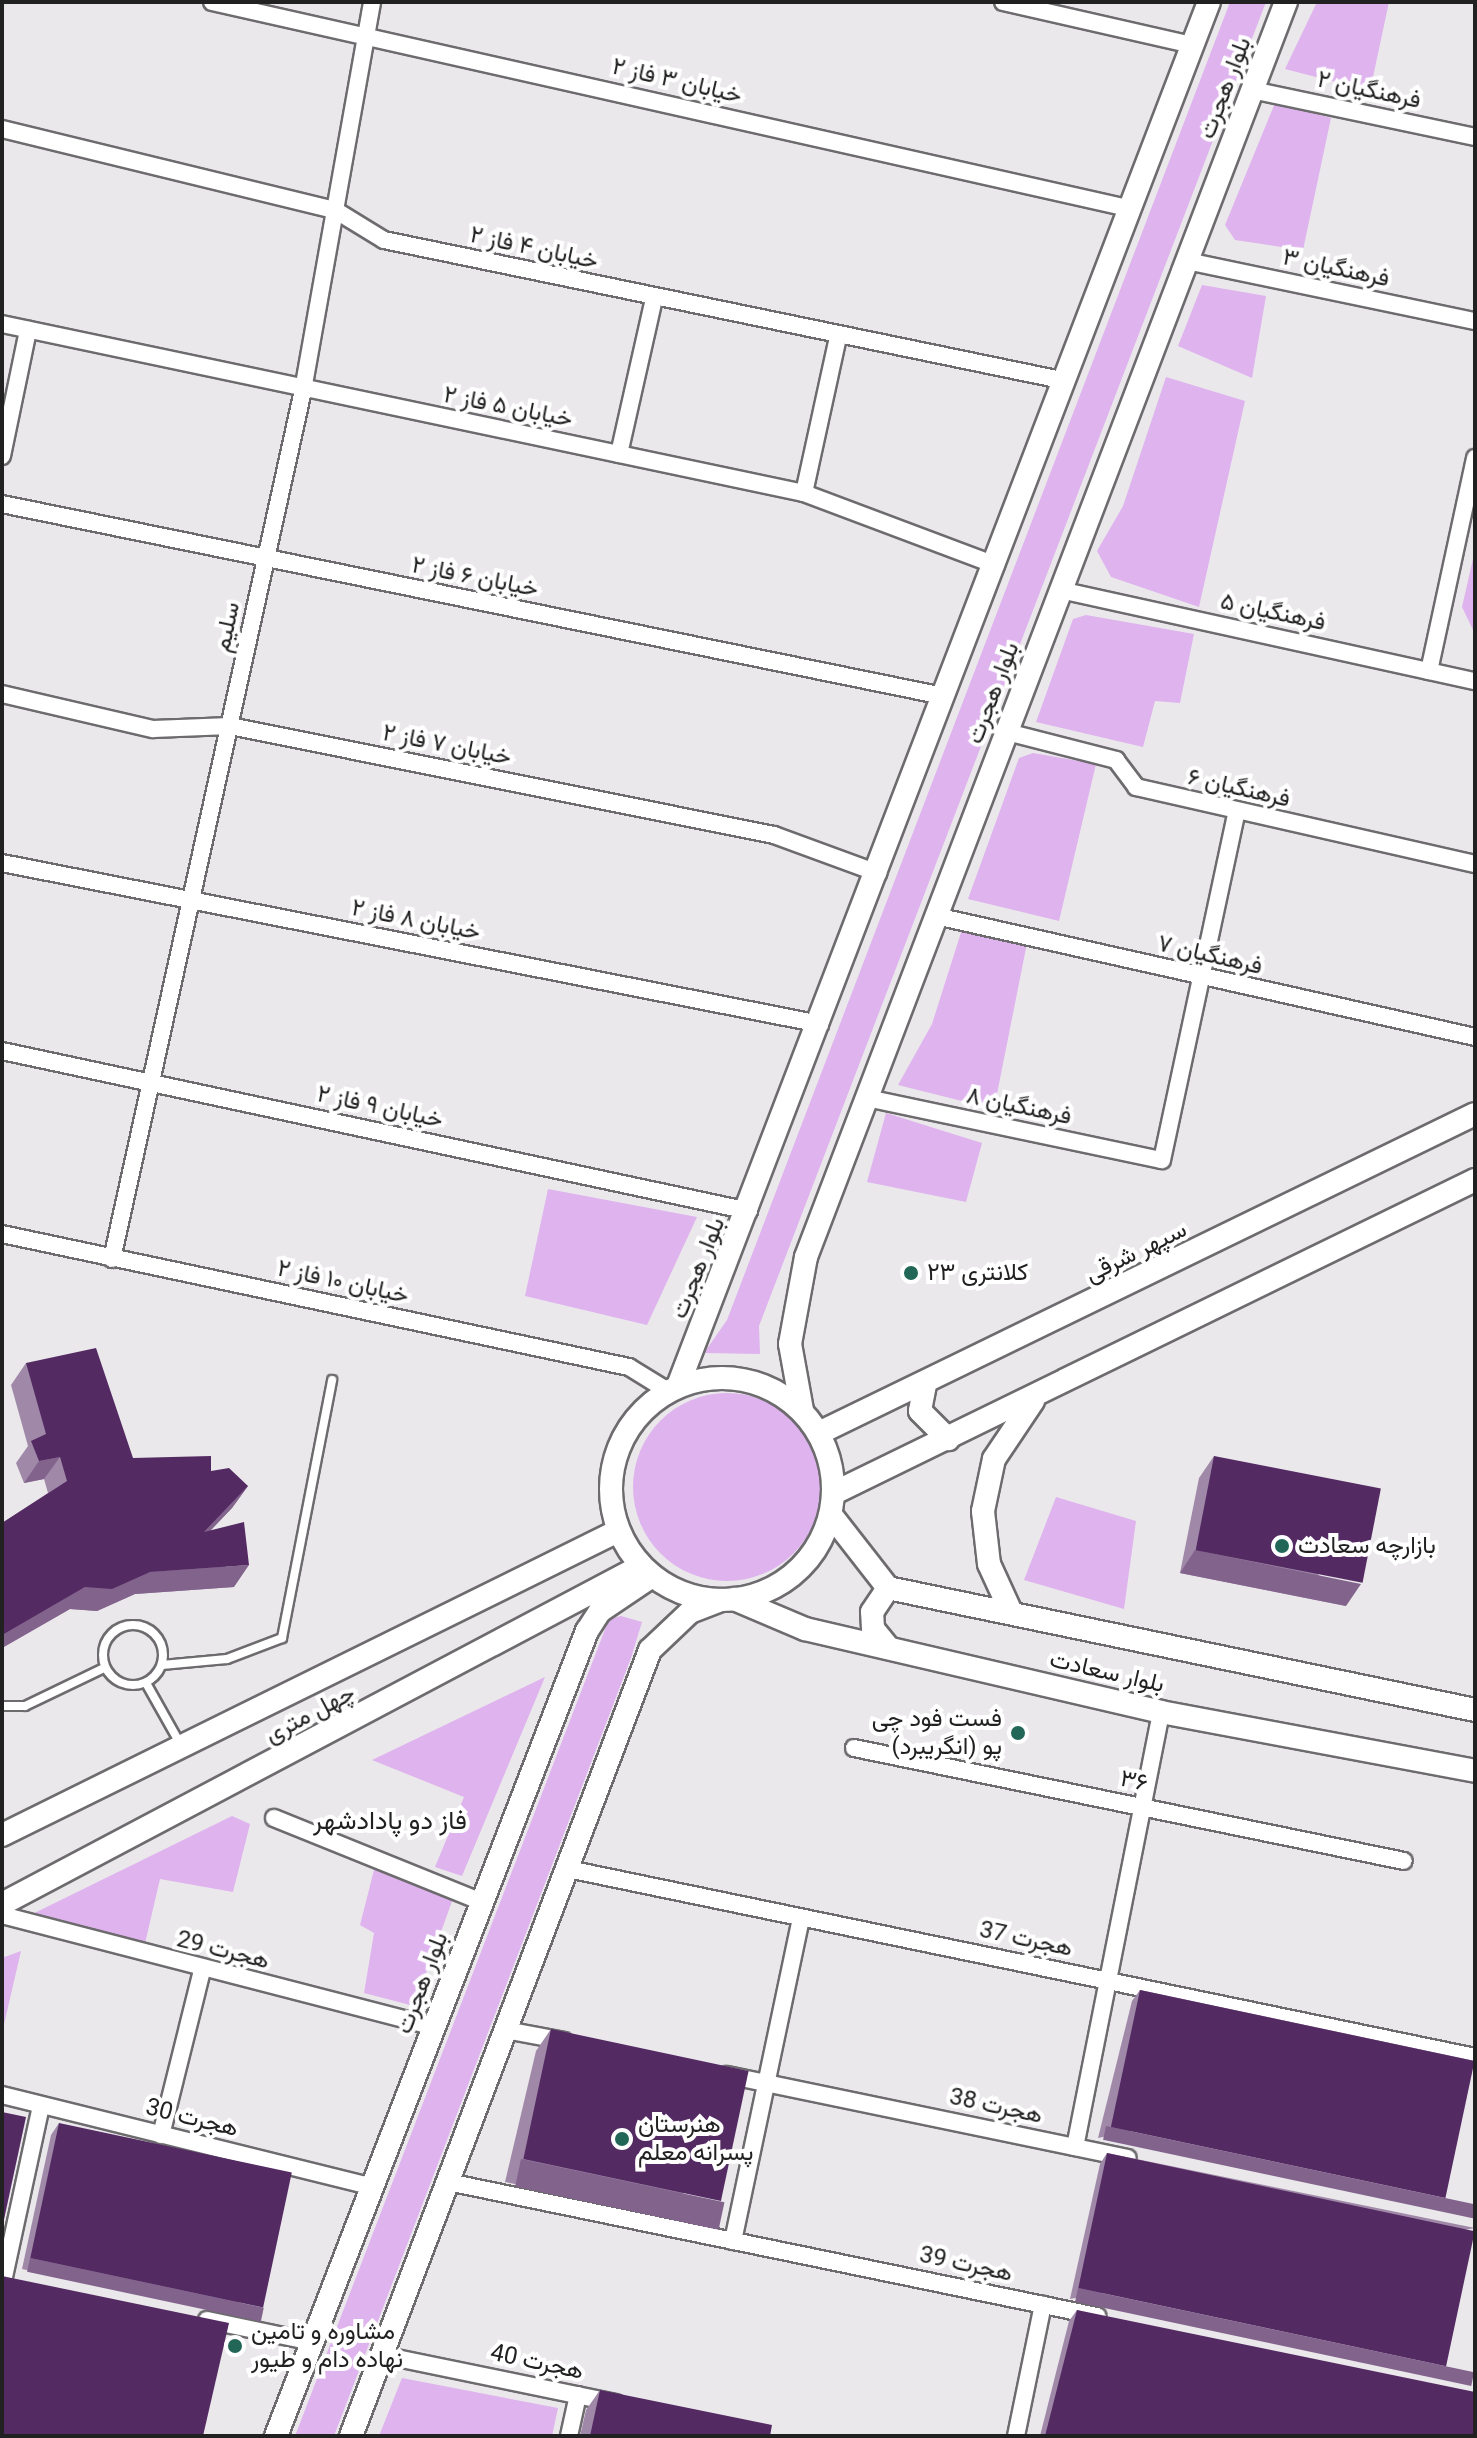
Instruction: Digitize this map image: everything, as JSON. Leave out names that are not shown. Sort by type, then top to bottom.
[{"type":"main road","name":"بلوار هجرت","points":[[673,1389],[749,1211],[878,873],[938,695],[996,565],[1209,2]]},
{"type":"main road","name":"بلوار هجرت","points":[[802,1410],[790,1344],[793,1302],[936,916],[1286,2]]},
{"type":"main road","name":"سپهر شرقی","points":[[819,1433],[925,1385],[1475,1114]]},
{"type":"main road","points":[[351,2436],[650,1650],[690,1612],[795,1572],[832,1504],[948,1439],[1475,1180]]},
{"type":"main road","points":[[728,1600],[685,1594],[647,1571],[618,1531],[611,1499],[616,1457],[642,1411],[673,1389],[744,1380],[802,1410],[819,1433],[832,1504],[888,1588],[872,1612],[873,1629],[887,1646]]},
{"type":"main road","points":[[925,1385],[920,1411],[948,1439]]},
{"type":"main road","points":[[1011,1612],[989,1564],[983,1511],[994,1459],[1041,1393]]},
{"type":"main road","name":"چهل متری","points":[[2,1835],[618,1531]]},
{"type":"main road","name":"بلوار هجرت","points":[[276,2436],[587,1631],[600,1611],[647,1571]]},
{"type":"main road","name":"چهل متری","points":[[2,1904],[647,1571]]},
{"type":"main road","name":"بلوار سعادت","points":[[888,1588],[1475,1710]]},
{"type":"main road","name":"بلوار سعادت","points":[[728,1600],[805,1629],[1161,1712],[1475,1771]]},
{"type":"street","name":"خیابان ۳ فاز ۲","points":[[212,2],[1132,209]]},
{"type":"street","name":"سلیم","points":[[112,1259],[303,390],[372,2]]},
{"type":"street","points":[[1003,2],[1193,45]]},
{"type":"street","name":"فرهنگیان ۲","points":[[1252,90],[1475,137]]},
{"type":"street","name":"خیابان ۴ فاز ۲","points":[[2,129],[335,210],[384,240],[654,299],[1066,381]]},
{"type":"street","name":"فرهنگیان ۳","points":[[1187,261],[1475,321]]},
{"type":"street","points":[[619,454],[654,299]]},
{"type":"street","name":"خیابان ۵ فاز ۲","points":[[2,324],[303,390],[804,493],[996,565]]},
{"type":"street","points":[[2,456],[28,330]]},
{"type":"street","points":[[804,493],[838,337]]},
{"type":"street","points":[[1429,671],[1475,458]]},
{"type":"street","name":"خیابان ۶ فاز ۲","points":[[2,504],[938,695]]},
{"type":"street","name":"فرهنگیان ۵","points":[[1060,590],[1475,681]]},
{"type":"street","name":"خیابان ۷ فاز ۲","points":[[2,694],[153,729],[230,726],[774,835],[878,873]]},
{"type":"street","name":"فرهنگیان ۶","points":[[1007,732],[1116,760],[1136,787],[1236,814],[1475,864]]},
{"type":"street","points":[[1201,979],[1236,814]]},
{"type":"street","name":"خیابان ۸ فاز ۲","points":[[2,863],[820,1024]]},
{"type":"street","name":"فرهنگیان ۷","points":[[936,916],[1201,979],[1475,1037]]},
{"type":"street","name":"فرهنگیان ۸","points":[[867,1098],[1162,1160],[1201,979]]},
{"type":"street","name":"خیابان ۹ فاز ۲","points":[[2,1051],[749,1211]]},
{"type":"street","name":"خیابان ۱۰ فاز ۲","points":[[2,1234],[629,1367],[673,1389]]},
{"type":"street","points":[[1075,2147],[1146,1808],[1161,1712]]},
{"type":"street","name":"۳۶","points":[[854,1748],[1404,1861]]},
{"type":"street","points":[[274,1818],[482,1902]]},
{"type":"street","name":"هجرت 37","points":[[568,1869],[1475,2057]]},
{"type":"street","name":"هجرت 29","points":[[2,1915],[202,1970],[432,2026]]},
{"type":"street","points":[[733,2241],[801,1918]]},
{"type":"street","points":[[161,2135],[202,1970]]},
{"type":"street","points":[[506,2030],[583,2045]]},
{"type":"street","name":"هجرت 38","points":[[705,2071],[1152,2163]]},
{"type":"street","name":"هجرت 30","points":[[2,2095],[371,2186]]},
{"type":"street","points":[[9,2277],[41,2106]]},
{"type":"street","name":"هجرت 39","points":[[448,2182],[1120,2321]]},
{"type":"street","points":[[1016,2436],[1043,2305]]},
{"type":"street","points":[[189,2316],[312,2342]]},
{"type":"street","name":"هجرت 40","points":[[382,2355],[639,2408]]},
{"type":"street","points":[[569,2436],[578,2395]]},
{"type":"lane","points":[[162,1665],[161,1641],[143,1625],[119,1627],[103,1645],[104,1668],[122,1684],[146,1683],[162,1665],[227,1659],[282,1638],[332,1380]]},
{"type":"lane","points":[[2,1706],[25,1706],[104,1668]]},
{"type":"lane","points":[[146,1683],[181,1746]]},
{"type":"shaded area","points":[[1230,2],[1266,2],[759,1326],[760,1354],[704,1353],[727,1320]]},
{"type":"shaded area","points":[[1317,2],[1389,2],[1370,91],[1285,69]]},
{"type":"shaded area","points":[[1275,103],[1331,118],[1303,250],[1235,240],[1225,225]]},
{"type":"shaded area","points":[[1202,285],[1266,296],[1252,378],[1178,346]]},
{"type":"shaded area","points":[[1166,377],[1245,401],[1199,607],[1111,577],[1097,551],[1123,506]]},
{"type":"shaded area","points":[[1475,550],[1475,634],[1462,607]]},
{"type":"shaded area","points":[[1086,615],[1194,634],[1180,703],[1155,701],[1143,747],[1036,722],[1073,619]]},
{"type":"shaded area","points":[[1033,753],[1096,764],[1059,921],[968,899],[1019,758]]},
{"type":"shaded area","points":[[964,923],[1028,938],[994,1109],[898,1085],[932,1024]]},
{"type":"shaded area","points":[[886,1113],[982,1143],[966,1202],[867,1182]]},
{"type":"shaded area","points":[[548,1189],[697,1217],[647,1325],[525,1296]]},
{"type":"shaded area","points":[[727,1393],[763,1400],[793,1421],[814,1451],[821,1487],[814,1523],[793,1553],[763,1574],[727,1581],[691,1574],[661,1553],[640,1523],[633,1487],[640,1451],[661,1421],[691,1400]]},
{"type":"shaded area","points":[[1056,1497],[1136,1521],[1124,1609],[1024,1580]]},
{"type":"shaded area","points":[[621,1616],[642,1622],[631,1658],[334,2436],[295,2436],[609,1619]]},
{"type":"shaded area","points":[[545,1677],[462,1876],[435,1867],[464,1797],[372,1760]]},
{"type":"shaded area","points":[[232,1816],[250,1824],[233,1892],[160,1879],[143,1952],[12,1924]]},
{"type":"shaded area","points":[[375,1866],[454,1896],[414,2006],[364,1993],[374,1933],[360,1925]]},
{"type":"shaded area","points":[[21,1951],[2,2033],[2,1958]]},
{"type":"shaded area","points":[[402,2378],[558,2408],[552,2436],[379,2436]]},
{"type":"building","points":[[96,1348],[133,1458],[211,1456],[211,1471],[229,1468],[248,1486],[204,1532],[244,1522],[249,1565],[150,1572],[112,1589],[85,1587],[4,1634],[2,1523],[67,1481],[60,1457],[39,1461],[31,1441],[46,1434],[26,1363]]},
{"type":"building","points":[[1214,1456],[1381,1488],[1363,1583],[1196,1550]]},
{"type":"building","points":[[1140,1990],[1475,2061],[1445,2198],[1111,2127]]},
{"type":"building","name":"هنرستان پسرانه معلم","points":[[551,2029],[749,2071],[721,2201],[523,2159]]},
{"type":"building","points":[[2,2112],[26,2117],[2,2229]]},
{"type":"building","points":[[59,2123],[292,2172],[263,2307],[30,2258]]},
{"type":"building","points":[[1107,2153],[1475,2231],[1446,2366],[1078,2288]]},
{"type":"building","points":[[2,2276],[229,2323],[203,2436],[2,2436]]},
{"type":"building","points":[[1077,2310],[1475,2392],[1475,2436],[1045,2436]]},
{"type":"building","points":[[600,2390],[772,2425],[770,2436],[590,2436]]},
{"type":"place","name":"کلانتری ۲۳","points":[[911,1273]]},
{"type":"place","name":"بازارچه سعادت","points":[[1282,1546]]},
{"type":"place","name":"فست فود چی پو (انگریبرد)","points":[[1018,1733]]},
{"type":"place","name":"هنرستان پسرانه معلم","points":[[622,2139]]},
{"type":"place","name":"مشاوره و تامین نهاده دام و طیور","points":[[235,2346]]},
{"type":"district","name":"فاز دو پادادشهر","points":[[390,1821]]}]
